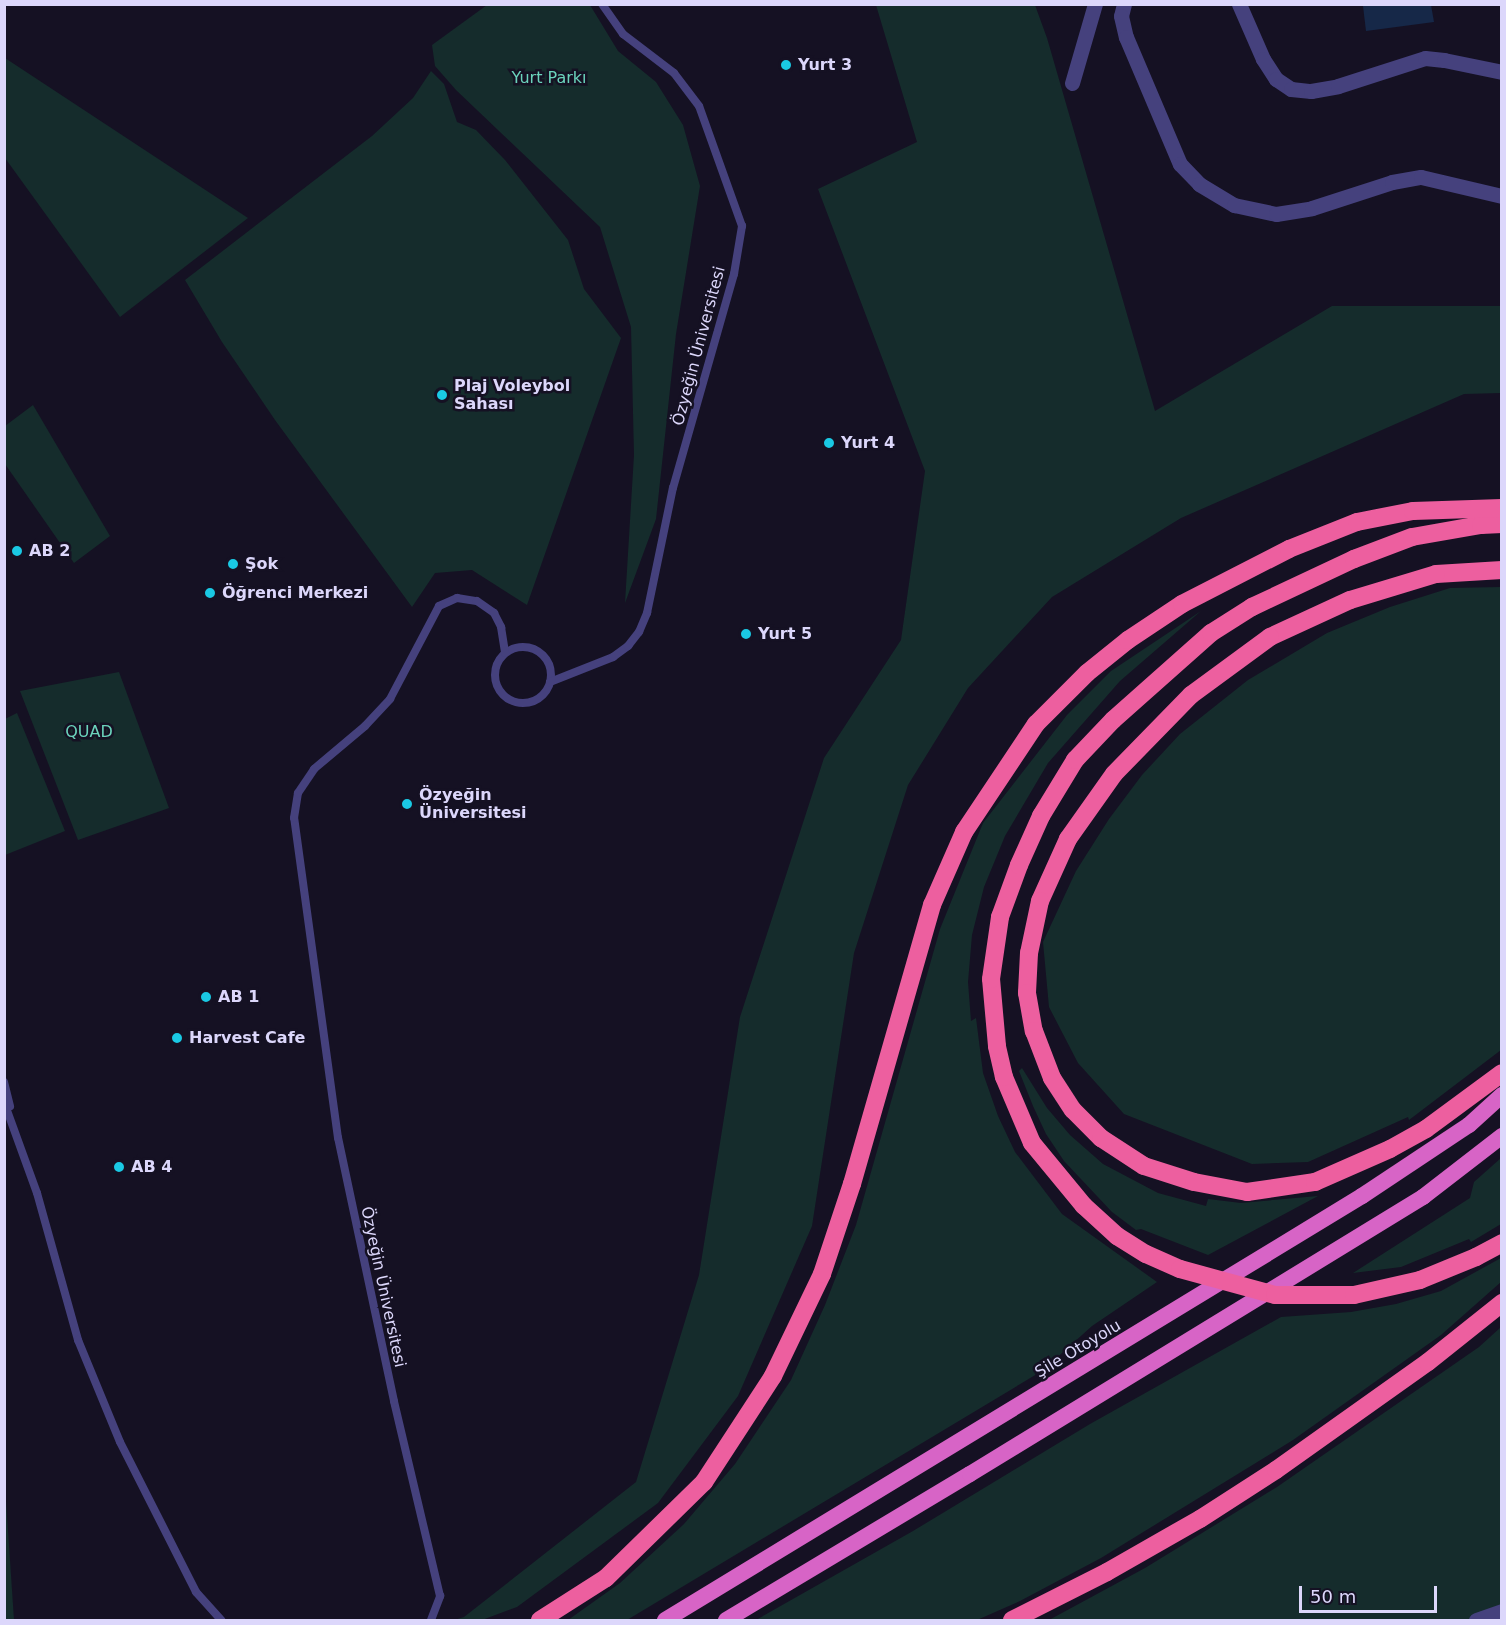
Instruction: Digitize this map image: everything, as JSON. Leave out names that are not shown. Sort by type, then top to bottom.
[{"type":"highway","points":[[540,1620],[606,1578],[704,1482],[773,1376],[822,1274],[852,1184],[932,905],[964,832],[1036,724],[1087,673],[1128,640],[1182,604],[1289,549],[1357,522],[1413,511],[1502,508]]},
{"type":"highway","points":[[1502,524],[1481,525],[1412,537],[1353,559],[1252,607],[1211,633],[1113,720],[1075,760],[1041,816],[1019,865],[1000,917],[991,979],[997,1046],[1004,1077],[1032,1143],[1084,1206],[1117,1236],[1146,1254],[1180,1269],[1275,1295],[1354,1295],[1420,1280],[1476,1257],[1502,1243]]},
{"type":"highway","points":[[1502,570],[1436,574],[1350,600],[1270,637],[1191,694],[1114,774],[1068,839],[1040,901],[1029,953],[1027,993],[1034,1030],[1052,1078],[1072,1110],[1101,1138],[1144,1166],[1194,1182],[1247,1192],[1315,1182],[1390,1149],[1426,1129],[1502,1074]]},
{"type":"highway","name":"Şile Otoyolu","points":[[666,1620],[1362,1197],[1469,1125],[1502,1095]]},
{"type":"highway","points":[[726,1620],[981,1468],[1423,1197],[1502,1136]]},
{"type":"highway","points":[[1012,1620],[1107,1572],[1200,1519],[1276,1470],[1428,1362],[1502,1303]]},
{"type":"street","points":[[1072,83],[1095,4]]},
{"type":"street","points":[[1124,4],[1121,16],[1126,37],[1180,164],[1199,184],[1234,205],[1276,214],[1312,208],[1392,182],[1421,177],[1502,196]]},
{"type":"street","points":[[1239,4],[1263,59],[1276,79],[1292,89],[1311,91],[1338,86],[1425,58],[1502,72]]},
{"type":"street","points":[[1476,1620],[1502,1611]]},
{"type":"lane","name":"Özyeğin Üniversitesi","points":[[550,682],[613,657],[628,646],[639,632],[648,613],[673,489],[734,274],[742,226],[699,106],[674,73],[622,34],[603,4]]},
{"type":"lane","name":"Özyeğin Üniversitesi","points":[[431,1620],[440,1596],[391,1390],[340,1150],[294,818],[298,793],[314,769],[365,726],[390,699],[439,606],[457,598],[477,601],[494,613],[501,627],[505,653]]},
{"type":"lane","points":[[521,647],[538,651],[549,664],[550,682],[547,690],[533,701],[524,703],[507,699],[496,685],[494,676],[499,659],[505,653],[521,647]]},
{"type":"lane","points":[[4,1082],[15,1130]]},
{"type":"lane","points":[[4,1102],[37,1193],[78,1340],[120,1442],[196,1592],[221,1620]]},
{"type":"green space","name":"Yurt Parkı","points":[[487,5],[590,5],[618,51],[656,82],[683,125],[700,186],[676,334],[656,519],[625,603],[634,455],[631,327],[600,227],[456,90],[435,66],[432,45]]},
{"type":"green space","points":[[876,5],[1035,5],[1047,38],[1155,411],[1332,306],[1501,306],[1501,393],[1464,394],[1181,518],[1052,597],[968,688],[908,785],[854,953],[812,1226],[738,1396],[658,1503],[517,1607],[482,1620],[454,1620],[464,1617],[636,1482],[699,1275],[740,1017],[824,758],[901,640],[925,471],[818,189],[917,142]]},
{"type":"green space","points":[[5,58],[248,218],[120,317],[5,158]]},
{"type":"green space","points":[[431,71],[444,84],[457,122],[476,130],[505,160],[568,240],[584,289],[621,338],[527,605],[472,570],[435,573],[412,607],[275,420],[222,342],[185,280],[372,136],[413,98]]},
{"type":"green space","points":[[33,405],[110,536],[74,563],[5,464],[5,426]]},
{"type":"green space","points":[[1501,587],[1501,1050],[1409,1120],[1408,1117],[1308,1162],[1252,1164],[1124,1114],[1078,1063],[1049,1007],[1043,942],[1076,871],[1109,819],[1142,775],[1180,734],[1248,680],[1327,633],[1390,607],[1450,588]]},
{"type":"green space","points":[[1201,611],[1120,681],[1048,763],[1005,836],[984,887],[972,935],[968,982],[971,1021],[976,1018],[983,1073],[998,1116],[1015,1152],[1062,1214],[1157,1282],[1092,1326],[1042,1371],[627,1620],[568,1620],[620,1583],[684,1524],[735,1464],[791,1380],[825,1305],[856,1225],[940,929],[983,823],[1067,715],[1111,671]]},
{"type":"green space","name":"QUAD","points":[[119,672],[169,808],[78,840],[20,691]]},
{"type":"green space","points":[[17,713],[65,831],[5,855],[5,719]]},
{"type":"green space","points":[[1022,1068],[1047,1108],[1070,1135],[1103,1164],[1158,1193],[1206,1206],[1208,1199],[1241,1203],[1318,1196],[1208,1255],[1141,1229],[1136,1230],[1112,1212],[1064,1161],[1046,1134],[1033,1106],[1019,1071]]},
{"type":"green space","points":[[1501,1158],[1501,1224],[1471,1242],[1469,1239],[1401,1267],[1353,1273],[1470,1198],[1474,1182]]},
{"type":"green space","points":[[1501,1258],[1501,1282],[1441,1335],[1293,1440],[1101,1558],[1020,1601],[977,1620],[756,1620],[913,1531],[1090,1424],[1281,1317],[1351,1312],[1396,1304],[1441,1291]]},
{"type":"green space","points":[[1501,1327],[1501,1620],[1049,1620],[1145,1568],[1277,1487],[1479,1347]]},
{"type":"green space","points":[[5,1486],[14,1620],[5,1620]]},
{"type":"water","points":[[1373,4],[1431,5],[1434,22],[1366,31],[1363,6]]},
{"type":"place","name":"Yurt 3","points":[[786,65]]},
{"type":"place","name":"Plaj Voleybol Sahası","points":[[442,395]]},
{"type":"place","name":"Yurt 4","points":[[829,443]]},
{"type":"place","name":"AB 2","points":[[17,551]]},
{"type":"place","name":"Şok","points":[[233,564]]},
{"type":"place","name":"Öğrenci Merkezi","points":[[210,593]]},
{"type":"place","name":"Yurt 5","points":[[746,634]]},
{"type":"place","name":"Özyeğin Üniversitesi","points":[[407,804]]},
{"type":"place","name":"AB 1","points":[[206,997]]},
{"type":"place","name":"Harvest Cafe","points":[[177,1038]]},
{"type":"place","name":"AB 4","points":[[119,1167]]}]
